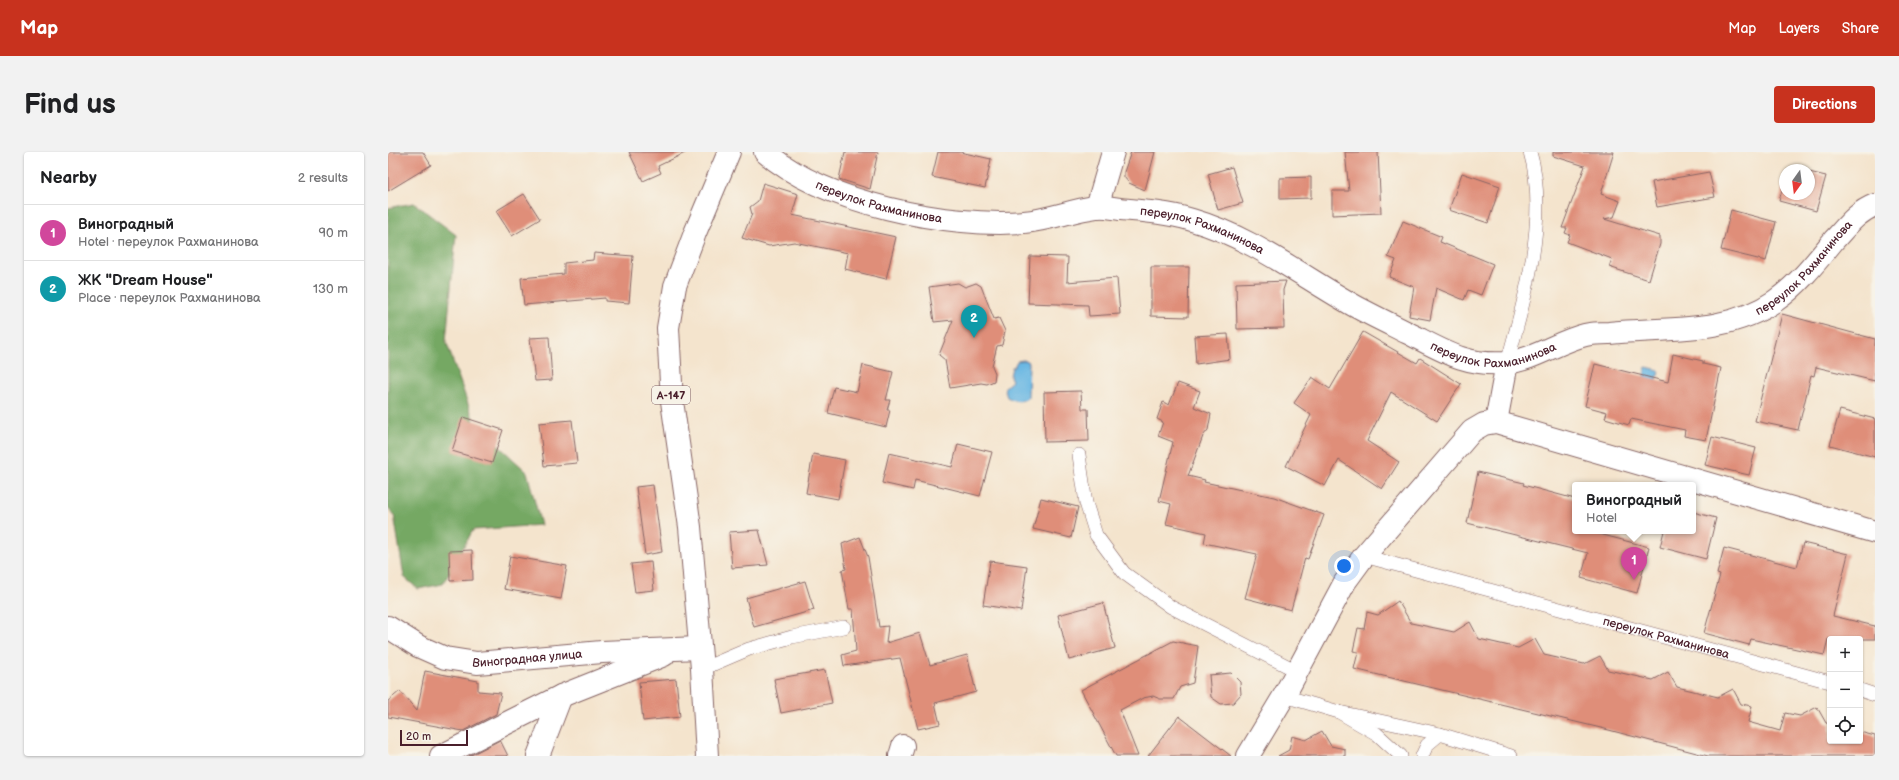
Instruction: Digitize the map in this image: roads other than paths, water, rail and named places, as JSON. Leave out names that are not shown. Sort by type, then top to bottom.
[{"type":"street","name":"А-147","points":[[707,756],[690,527],[672,400],[668,328],[675,286],[695,233],[729,152]]},
{"type":"street","name":"переулок Рахманинова","points":[[765,152],[781,166],[837,193],[864,203],[925,215],[980,222],[1023,222],[1054,218],[1097,207],[1152,212],[1189,219],[1224,230],[1276,258],[1354,305],[1448,353],[1468,361],[1488,364],[1507,363],[1522,360],[1584,335],[1623,331],[1689,328],[1723,324],[1749,315],[1774,302],[1799,281],[1857,214],[1875,205]]},
{"type":"street","points":[[1097,207],[1112,152]]},
{"type":"street","points":[[1496,422],[1507,363]]},
{"type":"street","points":[[1248,756],[1284,696],[1346,582],[1364,556],[1472,431],[1484,424],[1496,422],[1875,532]]},
{"type":"street","name":"Виноградная улица","points":[[388,626],[418,646],[445,658],[460,662],[505,662],[602,652],[676,650],[700,659]]},
{"type":"street","name":"Виноградная улица","points":[[441,756],[561,696],[676,650]]},
{"type":"street","points":[[538,756],[561,696]]},
{"type":"lane","points":[[1507,363],[1520,317],[1528,278],[1538,203],[1534,166],[1530,152]]},
{"type":"lane","points":[[1079,456],[1086,502],[1096,536],[1124,573],[1171,607],[1297,671]]},
{"type":"lane","name":"переулок Рахманинова","points":[[1364,556],[1827,681]]},
{"type":"lane","points":[[700,659],[748,650],[792,637],[844,627]]},
{"type":"lane","points":[[1863,691],[1875,695]]},
{"type":"lane","points":[[1284,696],[1339,712],[1440,734],[1511,756]]},
{"type":"lane","points":[[1339,712],[1377,734],[1401,756]]},
{"type":"lane","points":[[1422,756],[1427,745],[1440,734]]},
{"type":"water","points":[[1017,361],[1028,361],[1029,363],[1028,397],[1021,401],[1007,397],[1004,388],[1012,381],[1010,376],[1012,367],[1014,367]]},
{"type":"water","points":[[1646,367],[1659,370],[1651,409],[1638,406]]},
{"type":"place","name":"ЖК \"Dream House\"","points":[[974,338]]},
{"type":"place","name":"Виноградный","points":[[1634,580]]}]
